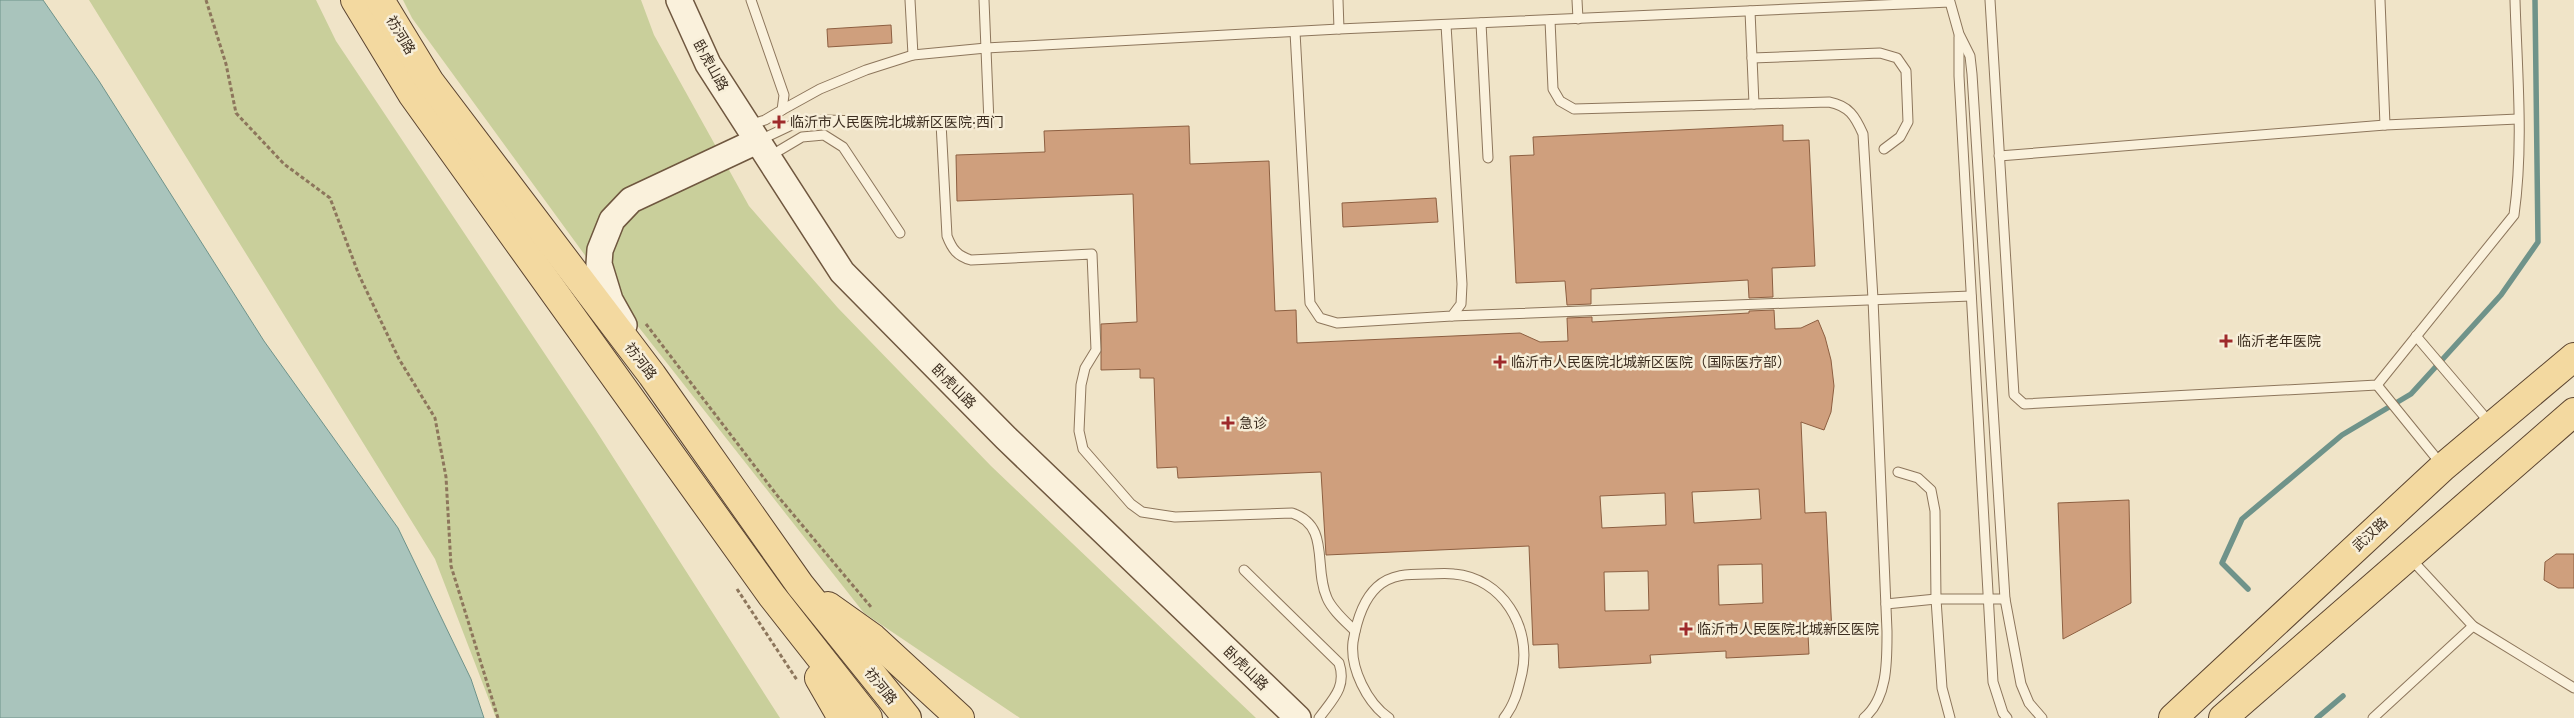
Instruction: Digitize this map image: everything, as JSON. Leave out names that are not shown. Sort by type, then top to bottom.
[{"type":"main road","name":"祊河路","points":[[355,0],[412,94],[772,596],[868,718]]},
{"type":"main road","name":"祊河路","points":[[380,0],[430,82],[652,375],[800,585],[907,718]]},
{"type":"main road","name":"武汉路","points":[[2172,718],[2443,466],[2574,357]]},
{"type":"main road","points":[[2223,718],[2574,412]]},
{"type":"main road","points":[[800,585],[873,638],[960,718]]},
{"type":"main road","points":[[772,596],[842,718]]},
{"type":"street","name":"卧虎山路","points":[[679,0],[708,64],[842,272],[1006,438],[1298,718]]},
{"type":"street","points":[[652,375],[610,300],[599,264],[600,250],[612,220],[631,200],[758,141]]},
{"type":"lane","points":[[751,0],[784,95],[782,110]]},
{"type":"lane","points":[[910,0],[913,55]]},
{"type":"lane","points":[[758,141],[796,123],[825,120],[941,124],[989,123],[984,0]]},
{"type":"lane","points":[[1338,0],[1339,29]]},
{"type":"lane","points":[[1577,0],[1578,18]]},
{"type":"lane","points":[[1990,0],[2014,396],[2024,404],[2377,384],[2503,232],[2514,215],[2518,189],[2515,0]]},
{"type":"lane","points":[[2380,0],[2385,125]]},
{"type":"lane","points":[[758,141],[766,120],[782,110],[839,82],[913,55],[986,48],[1339,29],[1750,11],[1820,4],[1950,1],[1959,34],[1970,56],[1972,74],[2005,599],[2020,684],[2029,703],[2042,718]]},
{"type":"lane","points":[[1750,11],[1754,104]]},
{"type":"lane","points":[[1550,20],[1553,89],[1560,101],[1574,109],[1829,102],[1843,104],[1855,115],[1864,134],[1873,299],[1887,660],[1882,688],[1872,711],[1864,718]]},
{"type":"lane","points":[[1481,23],[1488,158]]},
{"type":"lane","points":[[1446,25],[1462,284],[1461,304],[1452,316]]},
{"type":"lane","points":[[1295,32],[1310,303],[1320,318],[1337,322],[1971,296]]},
{"type":"lane","points":[[1959,34],[1959,76],[1990,600],[1993,682],[2003,713],[2007,718]]},
{"type":"lane","points":[[1752,58],[1880,53],[1897,58],[1906,71],[1908,122],[1900,137],[1884,149]]},
{"type":"lane","points":[[1999,156],[2385,125],[2518,119]]},
{"type":"lane","points":[[941,124],[947,236],[951,247],[959,256],[971,260],[1092,254],[1096,350],[1085,368],[1081,385],[1079,430],[1083,449],[1130,504],[1142,512],[1175,517],[1292,513],[1304,517],[1312,526],[1318,540],[1321,579],[1327,599],[1355,631]]},
{"type":"lane","points":[[758,141],[824,135],[843,147],[900,233]]},
{"type":"lane","points":[[2416,336],[2491,426]]},
{"type":"lane","points":[[2377,384],[2443,466]]},
{"type":"lane","points":[[1898,472],[1918,478],[1931,490],[1935,511],[1936,599],[1942,688],[1950,718]]},
{"type":"lane","points":[[2408,556],[2473,626],[2574,688]]},
{"type":"lane","points":[[1244,570],[1339,663],[1344,676],[1341,686],[1319,718]]},
{"type":"lane","points":[[1389,718],[1366,692],[1356,669],[1353,648],[1355,631],[1360,613],[1376,588],[1388,579],[1407,574],[1454,574],[1485,583],[1501,595],[1518,619],[1524,645],[1525,660],[1514,705],[1504,718]]},
{"type":"lane","points":[[1886,604],[1936,599],[2005,599]]},
{"type":"lane","points":[[2373,718],[2473,626]]},
{"type":"path","points":[[206,0],[226,64],[236,113],[284,164],[330,198],[359,275],[399,359],[435,418],[446,477],[451,566],[498,718]]},
{"type":"path","points":[[642,319],[776,494],[875,612]]},
{"type":"green space","points":[[89,0],[316,0],[336,41],[595,429],[780,718],[496,718],[435,559]]},
{"type":"green space","points":[[403,0],[641,0],[654,35],[749,206],[838,308],[991,466],[1256,718],[1020,718],[864,613],[622,306],[412,18]]},
{"type":"water","points":[[0,0],[43,0],[99,81],[264,341],[398,528],[471,679],[484,718],[0,718]]},
{"type":"building","points":[[891,25],[892,43],[828,47],[827,29]]},
{"type":"building","points":[[1783,125],[1783,141],[1809,140],[1815,266],[1772,268],[1773,297],[1749,298],[1748,280],[1591,289],[1591,304],[1567,305],[1565,281],[1516,283],[1510,156],[1534,155],[1533,137]]},
{"type":"building","points":[[1189,126],[1190,164],[1269,161],[1275,311],[1296,310],[1297,343],[1520,333],[1540,342],[1568,341],[1567,318],[1592,317],[1592,322],[1774,310],[1775,329],[1801,328],[1818,320],[1831,360],[1834,386],[1831,412],[1824,430],[1801,422],[1805,513],[1826,512],[1832,633],[1808,634],[1809,654],[1726,658],[1726,651],[1650,655],[1651,663],[1559,668],[1558,644],[1533,645],[1529,546],[1326,555],[1321,472],[1178,478],[1177,467],[1157,468],[1154,378],[1140,378],[1140,369],[1101,370],[1101,324],[1137,322],[1133,194],[957,201],[956,155],[1045,152],[1044,131]],"holes":[[[1759,489],[1761,519],[1694,523],[1692,492]],[[1665,493],[1666,525],[1602,528],[1600,496]],[[1762,564],[1763,603],[1719,605],[1718,565]],[[1648,571],[1649,610],[1605,611],[1604,572]]]},
{"type":"building","points":[[1436,198],[1438,222],[1343,227],[1342,203]]},
{"type":"building","points":[[2129,500],[2131,603],[2063,639],[2058,503]]},
{"type":"building","points":[[2556,554],[2574,554],[2574,588],[2558,588],[2544,580],[2545,562]]},
{"type":"waterway","points":[[2248,589],[2222,563],[2242,519],[2342,435],[2411,394],[2501,295],[2538,242],[2535,0]]},
{"type":"waterway","points":[[2317,718],[2343,696]]},
{"type":"place","name":"临沂市人民医院北城新区医院·西门","points":[[779,122]]},
{"type":"place","name":"临沂老年医院","points":[[2226,341]]},
{"type":"place","name":"临沂市人民医院北城新区医院（国际医疗部）","points":[[1500,362]]},
{"type":"place","name":"急诊","points":[[1228,423]]},
{"type":"place","name":"临沂市人民医院北城新区医院","points":[[1686,629]]}]
